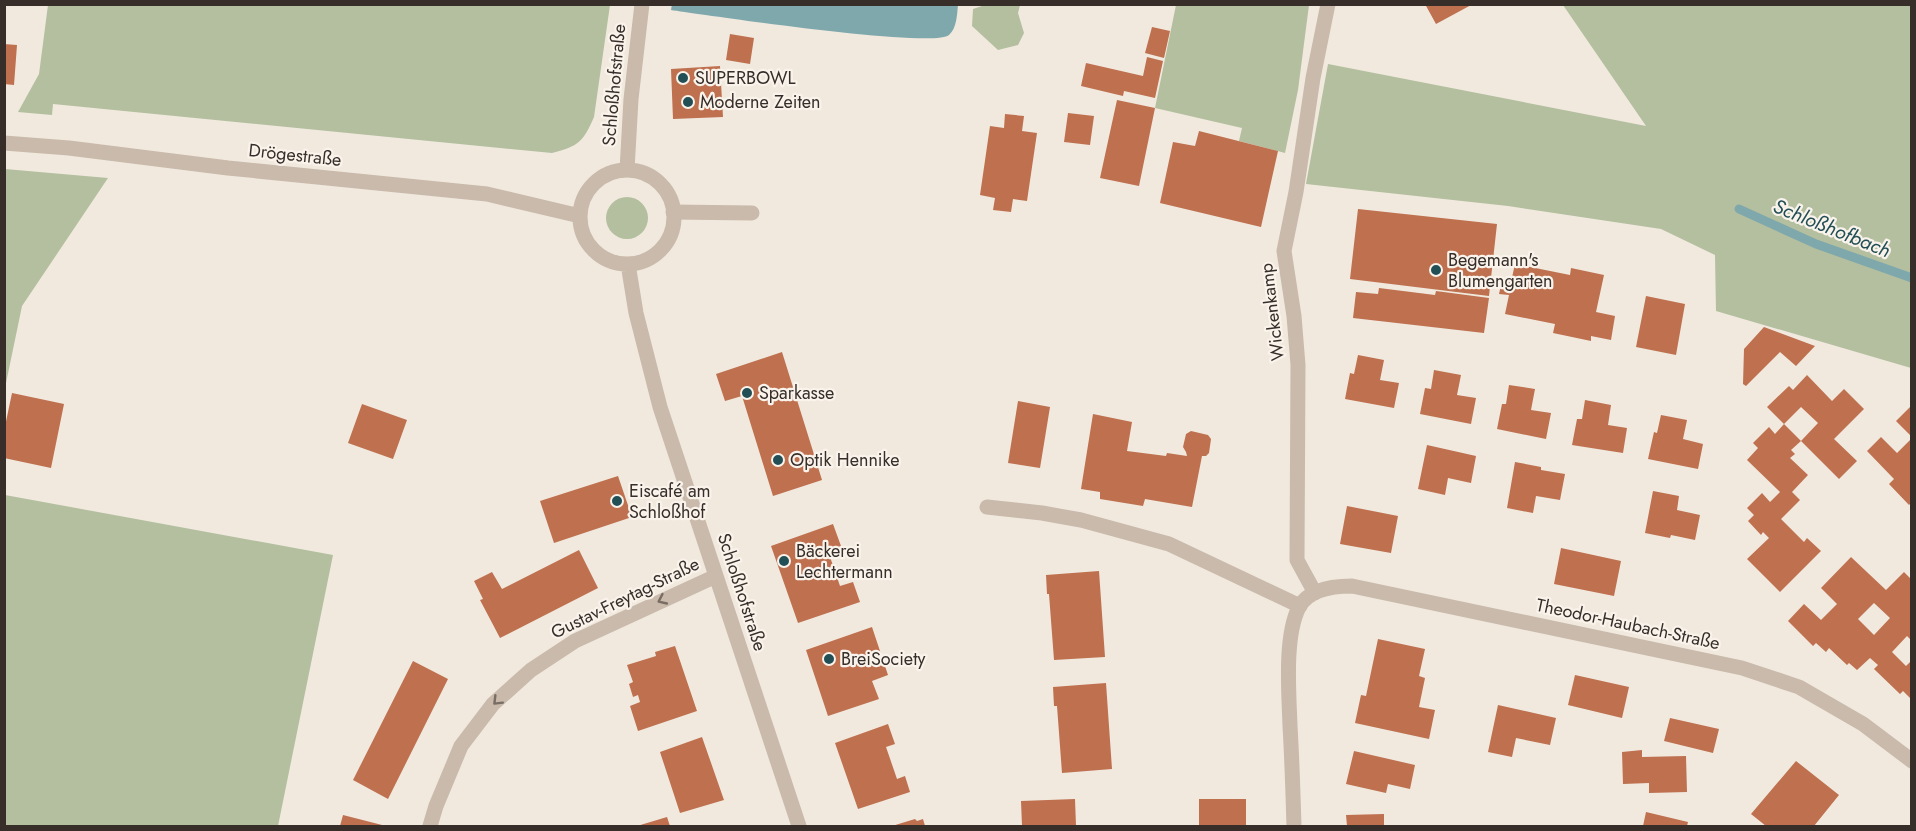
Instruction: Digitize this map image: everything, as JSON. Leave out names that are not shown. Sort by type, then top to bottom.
[{"type":"street","name":"Schloßhofstraße","points":[[627,170],[630,99],[642,4]]},
{"type":"street","name":"Wickenkamp","points":[[1315,593],[1297,560],[1298,365],[1294,316],[1284,250],[1328,4]]},
{"type":"street","name":"Drögestraße","points":[[4,143],[69,148],[228,168],[487,194],[580,216]]},
{"type":"street","points":[[627,170],[641,172],[652,177],[661,185],[668,194],[674,212],[672,228],[661,249],[642,262],[628,264],[608,260],[590,246],[584,236],[580,216],[583,200],[591,187],[602,177],[627,170]]},
{"type":"street","points":[[674,212],[752,213]]},
{"type":"street","name":"Schloßhofstraße","points":[[628,264],[636,313],[654,384],[799,826]]},
{"type":"street","points":[[987,507],[1081,520],[1169,544],[1300,606]]},
{"type":"street","name":"Gustav-Freytag-Straße","points":[[430,826],[461,746],[493,704],[531,670],[575,641],[716,576]]},
{"type":"street","name":"Theodor-Haubach-Straße","points":[[1315,593],[1333,586],[1352,586],[1742,668],[1799,687],[1863,724],[1911,761]]},
{"type":"street","points":[[1294,826],[1288,668],[1291,636],[1300,606],[1315,593]]},
{"type":"green space","points":[[48,4],[610,5],[594,117],[579,142],[552,153],[53,104],[52,115],[18,112],[39,74]]},
{"type":"green space","points":[[985,5],[1020,5],[1018,13],[1024,33],[1018,45],[998,50],[972,26],[973,9]]},
{"type":"green space","points":[[1176,5],[1309,5],[1298,90],[1285,153],[1239,141],[1242,128],[1155,108]]},
{"type":"green space","points":[[1563,5],[1911,5],[1911,368],[1716,311],[1715,255],[1661,229],[1508,206],[1306,184],[1328,64],[1646,126]]},
{"type":"green space","points":[[5,169],[108,178],[22,306],[5,388]]},
{"type":"green space","points":[[627,197],[635,198],[642,203],[647,210],[647,226],[642,233],[635,238],[627,239],[619,238],[612,233],[607,226],[606,218],[607,210],[612,203],[619,198]]},
{"type":"green space","points":[[5,495],[333,555],[278,826],[5,826]]},
{"type":"water","points":[[672,4],[958,5],[954,29],[949,35],[934,38],[904,38],[770,24],[671,10]]},
{"type":"building","points":[[1425,4],[1473,4],[1436,24]]},
{"type":"building","points":[[1152,27],[1170,31],[1164,58],[1145,53]]},
{"type":"building","points":[[730,34],[754,38],[750,64],[726,60]]},
{"type":"building","points":[[4,44],[17,45],[14,85],[4,84]]},
{"type":"building","points":[[1147,57],[1163,61],[1155,98],[1124,91],[1123,96],[1081,86],[1086,63],[1143,76]]},
{"type":"building","points":[[720,66],[723,117],[673,119],[671,69]]},
{"type":"building","points":[[1117,100],[1155,108],[1139,186],[1100,178]]},
{"type":"building","points":[[1068,113],[1094,116],[1090,145],[1064,142]]},
{"type":"building","points":[[1005,114],[1024,116],[1022,131],[1037,133],[1027,201],[1013,199],[1011,212],[993,210],[995,198],[980,195],[990,126],[1004,128]]},
{"type":"building","points":[[1199,131],[1278,151],[1261,227],[1160,203],[1173,142],[1195,146]]},
{"type":"building","points":[[1358,209],[1497,224],[1489,296],[1350,279]]},
{"type":"building","points":[[1515,264],[1570,275],[1571,268],[1604,275],[1596,312],[1615,316],[1611,340],[1591,336],[1591,341],[1553,333],[1555,324],[1505,314],[1509,295],[1499,294],[1502,281],[1511,282]]},
{"type":"building","points":[[1379,288],[1435,295],[1436,291],[1489,298],[1484,333],[1353,318],[1356,292],[1378,294]]},
{"type":"building","points":[[1646,296],[1685,304],[1676,355],[1636,347]]},
{"type":"building","points":[[1764,327],[1815,346],[1796,366],[1780,352],[1746,386],[1743,384],[1744,349]]},
{"type":"building","points":[[782,352],[822,480],[773,496],[742,396],[725,401],[716,374]]},
{"type":"building","points":[[1358,355],[1384,360],[1380,380],[1399,383],[1394,408],[1345,399],[1350,373],[1354,374]]},
{"type":"building","points":[[1434,370],[1461,375],[1457,395],[1476,398],[1471,424],[1420,414],[1425,388],[1431,389]]},
{"type":"building","points":[[1807,375],[1832,401],[1844,389],[1864,409],[1834,439],[1857,461],[1839,479],[1801,441],[1818,423],[1801,407],[1784,424],[1767,407],[1789,386],[1793,390]]},
{"type":"building","points":[[1509,385],[1535,389],[1531,410],[1551,413],[1546,439],[1497,429],[1502,404],[1506,404]]},
{"type":"building","points":[[12,393],[64,404],[51,468],[4,458],[4,431]]},
{"type":"building","points":[[1585,400],[1611,405],[1608,425],[1627,428],[1623,453],[1572,445],[1577,419],[1582,419]]},
{"type":"building","points":[[1018,401],[1050,407],[1040,468],[1008,463]]},
{"type":"building","points":[[362,404],[407,420],[393,459],[348,443]]},
{"type":"building","points":[[1911,406],[1911,436],[1896,421]]},
{"type":"building","points":[[1093,414],[1132,422],[1127,451],[1187,456],[1183,447],[1186,434],[1191,431],[1208,435],[1211,439],[1209,453],[1202,456],[1192,507],[1145,499],[1143,506],[1100,499],[1100,492],[1081,489]]},
{"type":"building","points":[[1661,415],[1687,420],[1683,439],[1703,444],[1698,469],[1648,459],[1654,432],[1657,433]]},
{"type":"building","points":[[1784,424],[1801,441],[1791,450],[1795,454],[1790,458],[1808,475],[1792,492],[1800,500],[1781,519],[1804,542],[1807,538],[1821,551],[1780,592],[1747,559],[1769,538],[1763,532],[1761,535],[1748,521],[1754,515],[1747,508],[1762,493],[1770,502],[1780,492],[1747,460],[1758,448],[1753,443],[1769,427],[1775,434]]},
{"type":"building","points":[[1881,437],[1897,453],[1911,439],[1911,503],[1909,505],[1889,484],[1894,479],[1867,451]]},
{"type":"building","points":[[1427,445],[1476,456],[1471,483],[1448,478],[1445,495],[1418,489]]},
{"type":"building","points":[[1515,462],[1565,474],[1560,500],[1536,496],[1533,513],[1507,508]]},
{"type":"building","points":[[618,476],[632,517],[554,543],[540,501]]},
{"type":"building","points":[[1653,491],[1679,496],[1677,510],[1700,515],[1695,540],[1645,533]]},
{"type":"building","points":[[1347,506],[1398,516],[1391,553],[1340,544]]},
{"type":"building","points":[[833,524],[841,546],[828,551],[840,586],[853,582],[860,602],[798,623],[771,546]]},
{"type":"building","points":[[1561,548],[1621,561],[1614,596],[1554,584]]},
{"type":"building","points":[[579,550],[598,588],[500,638],[480,600],[483,599],[474,581],[492,572],[502,589]]},
{"type":"building","points":[[1851,557],[1886,590],[1904,572],[1911,579],[1911,640],[1907,636],[1892,652],[1906,666],[1911,661],[1911,699],[1903,691],[1900,694],[1874,669],[1878,665],[1870,658],[1857,670],[1849,663],[1847,665],[1829,648],[1826,652],[1816,643],[1813,646],[1788,621],[1804,604],[1821,620],[1837,604],[1821,588]],"holes":[[[1874,603],[1890,618],[1874,635],[1858,619]]]},
{"type":"building","points":[[1099,571],[1105,657],[1054,660],[1046,575]]},
{"type":"building","points":[[872,627],[888,675],[872,681],[879,699],[828,716],[806,650]]},
{"type":"building","points":[[1378,639],[1425,649],[1419,676],[1425,678],[1419,707],[1435,710],[1429,739],[1355,723],[1361,695],[1366,696]]},
{"type":"building","points":[[675,646],[697,711],[638,731],[630,706],[640,702],[638,695],[633,697],[629,684],[633,682],[627,665],[656,656],[655,652]]},
{"type":"building","points":[[413,661],[448,679],[388,799],[353,780]]},
{"type":"building","points":[[1575,675],[1629,687],[1622,718],[1568,705]]},
{"type":"building","points":[[1106,683],[1112,769],[1062,773],[1057,706],[1054,706],[1053,687]]},
{"type":"building","points":[[1498,705],[1556,718],[1550,745],[1516,738],[1512,757],[1488,752]]},
{"type":"building","points":[[1670,718],[1719,729],[1713,753],[1664,741]]},
{"type":"building","points":[[888,724],[895,744],[886,747],[897,779],[905,776],[910,792],[858,809],[835,743]]},
{"type":"building","points":[[702,737],[724,800],[680,813],[660,752]]},
{"type":"building","points":[[1642,750],[1642,757],[1686,756],[1687,792],[1649,793],[1649,783],[1623,784],[1622,752]]},
{"type":"building","points":[[1354,751],[1415,765],[1410,789],[1388,784],[1386,793],[1346,784]]},
{"type":"building","points":[[1796,761],[1839,795],[1814,826],[1766,826],[1751,814]]},
{"type":"building","points":[[1075,799],[1076,826],[1022,826],[1021,801]]},
{"type":"building","points":[[1199,799],[1246,799],[1246,826],[1199,826]]},
{"type":"building","points":[[1646,812],[1688,822],[1687,826],[1643,826]]},
{"type":"building","points":[[1384,814],[1384,826],[1347,826],[1346,815]]},
{"type":"building","points":[[343,815],[386,826],[340,826]]},
{"type":"building","points":[[667,817],[670,826],[637,826]]},
{"type":"building","points":[[915,819],[917,821],[923,819],[925,826],[892,826]]},
{"type":"waterway","name":"Schloßhofbach","points":[[1739,209],[1816,244],[1912,278]]},
{"type":"place","name":"SUPERBOWL","points":[[683,78]]},
{"type":"place","name":"Moderne Zeiten","points":[[688,102]]},
{"type":"place","name":"Begemann's Blumengarten","points":[[1436,270]]},
{"type":"place","name":"Sparkasse","points":[[747,393]]},
{"type":"place","name":"Optik Hennike","points":[[778,460]]},
{"type":"place","name":"Eiscafé am Schloßhof","points":[[617,501]]},
{"type":"place","name":"Bäckerei Lechtermann","points":[[784,561]]},
{"type":"place","name":"BreiSociety","points":[[829,659]]}]
